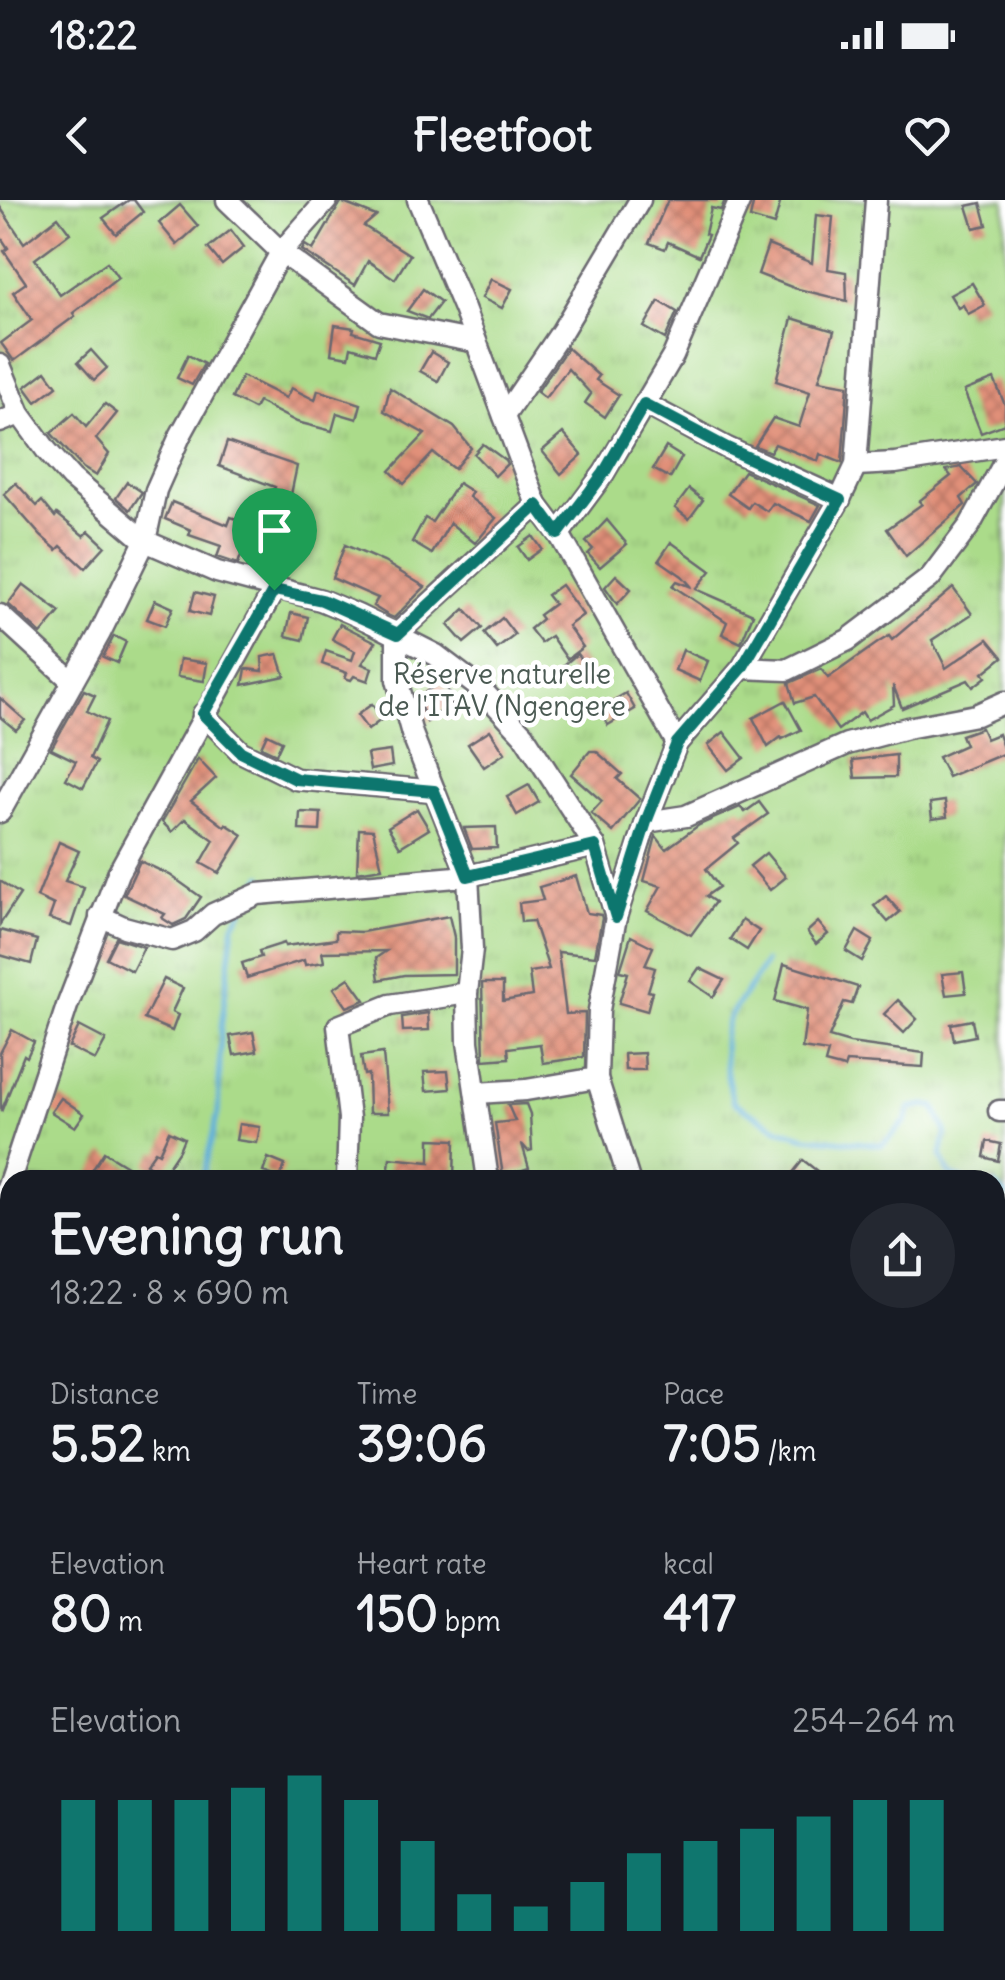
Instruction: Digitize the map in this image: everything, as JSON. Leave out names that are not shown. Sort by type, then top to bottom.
[{"type":"street","points":[[226,200],[280,252],[378,323],[476,342]]},
{"type":"street","points":[[0,812],[145,541],[167,461],[280,252],[327,200]]},
{"type":"street","points":[[418,200],[537,505],[558,534],[677,743]]},
{"type":"street","points":[[504,416],[562,331],[640,200]]},
{"type":"street","points":[[558,534],[604,473],[673,356],[740,200]]},
{"type":"street","points":[[626,1170],[597,1078],[600,1010],[616,917],[646,822],[677,743],[742,668],[840,500],[856,465],[876,200]]},
{"type":"street","points":[[0,365],[10,418],[71,478],[145,541],[217,572],[322,600],[398,634],[436,656],[502,708],[595,846],[616,917]]},
{"type":"street","points":[[644,404],[727,448],[840,500]]},
{"type":"street","points":[[856,465],[1005,446]]},
{"type":"street","points":[[742,668],[787,670],[848,640],[930,578],[970,525],[1005,461]]},
{"type":"street","points":[[487,1170],[468,1042],[472,949],[468,876],[412,734],[397,680],[398,634],[537,505]]},
{"type":"street","points":[[13,1170],[100,916],[140,829],[274,590]]},
{"type":"street","points":[[0,615],[72,680]]},
{"type":"street","points":[[646,822],[686,816],[847,744],[976,715],[1005,702]]},
{"type":"street","points":[[203,714],[241,752],[296,779],[434,791]]},
{"type":"street","points":[[100,916],[172,940],[194,931],[213,914],[260,894],[468,876],[595,846]]},
{"type":"street","points":[[346,1170],[349,1118],[338,1026],[390,1005],[468,993]]},
{"type":"street","points":[[477,1093],[526,1090],[597,1078]]},
{"type":"green space","name":"Réserve naturelle de l'ITAV (Ngengere","points":[[0,200],[1005,200],[1005,1170],[0,1170]]},
{"type":"building","points":[[134,200],[143,212],[116,234],[103,218]]},
{"type":"building","points":[[668,200],[725,200],[721,210],[711,208],[705,234],[708,235],[699,256],[668,242],[665,249],[649,243]]},
{"type":"building","points":[[754,200],[781,200],[774,225],[750,218]]},
{"type":"building","points":[[341,202],[376,216],[364,226],[410,255],[395,279],[368,261],[355,285],[302,250],[305,245],[313,250]]},
{"type":"building","points":[[981,203],[987,225],[974,228],[967,206]]},
{"type":"building","points":[[180,205],[198,226],[177,245],[159,223]]},
{"type":"building","points":[[0,207],[24,243],[58,217],[70,233],[35,259],[60,295],[107,262],[118,278],[14,361],[1,343],[32,320],[13,292],[26,283],[4,251],[8,248],[0,236]]},
{"type":"building","points":[[816,215],[833,217],[828,269],[846,272],[847,301],[758,274],[768,245],[812,263]]},
{"type":"building","points":[[231,230],[244,247],[222,265],[208,248]]},
{"type":"building","points":[[491,279],[512,289],[502,308],[482,298]]},
{"type":"building","points":[[972,283],[985,305],[968,314],[963,305],[958,308],[950,295]]},
{"type":"building","points":[[423,289],[441,302],[428,319],[407,311]]},
{"type":"building","points":[[659,301],[677,312],[665,339],[644,327]]},
{"type":"building","points":[[792,318],[834,331],[819,380],[848,385],[842,463],[820,454],[818,461],[775,444],[770,452],[755,446],[773,418],[799,427],[810,392],[776,381]]},
{"type":"building","points":[[335,325],[354,328],[353,332],[380,340],[375,354],[351,347],[349,357],[331,354]]},
{"type":"building","points":[[567,348],[599,376],[596,380],[619,395],[605,417],[585,403],[591,394],[568,369],[545,398],[537,392]]},
{"type":"building","points":[[91,350],[107,368],[94,380],[78,362]]},
{"type":"building","points":[[431,352],[448,362],[438,381],[420,371]]},
{"type":"building","points":[[188,355],[204,364],[192,385],[177,378]]},
{"type":"building","points":[[46,371],[57,386],[36,402],[25,387]]},
{"type":"building","points":[[242,376],[286,398],[291,388],[315,400],[318,390],[361,404],[357,419],[337,413],[332,431],[297,422],[258,402],[254,409],[232,398]]},
{"type":"building","points":[[994,379],[1005,405],[1005,424],[981,433],[964,391]]},
{"type":"building","points":[[390,388],[454,427],[471,448],[454,469],[433,453],[404,484],[390,471],[425,434],[384,411]]},
{"type":"building","points":[[105,404],[117,413],[96,439],[109,454],[96,476],[83,468],[51,433],[74,413],[86,427]]},
{"type":"building","points":[[563,433],[582,455],[561,474],[542,451]]},
{"type":"building","points":[[227,442],[297,466],[289,504],[271,499],[275,487],[219,466]]},
{"type":"building","points":[[483,444],[507,464],[495,476],[474,454]]},
{"type":"building","points":[[666,447],[682,457],[670,478],[653,469]]},
{"type":"building","points":[[961,467],[977,484],[961,498],[965,505],[906,556],[887,529],[922,504],[919,501],[951,476],[946,470]]},
{"type":"building","points":[[744,471],[820,505],[811,521],[773,503],[767,511],[752,502],[748,508],[728,494]]},
{"type":"building","points":[[127,482],[142,492],[130,510],[116,498]]},
{"type":"building","points":[[16,483],[37,506],[42,501],[55,517],[57,514],[84,536],[89,531],[105,546],[85,568],[61,546],[57,550],[41,536],[4,494]]},
{"type":"building","points":[[458,483],[496,518],[475,543],[450,523],[432,554],[412,542],[425,518],[432,522]]},
{"type":"building","points":[[689,489],[703,500],[689,519],[675,508]]},
{"type":"building","points":[[172,502],[228,525],[231,517],[252,524],[238,564],[217,557],[221,546],[189,535],[191,530],[165,519]]},
{"type":"building","points":[[607,520],[627,544],[600,567],[588,554],[593,549],[586,542]]},
{"type":"building","points":[[285,531],[303,540],[291,566],[272,557]]},
{"type":"building","points":[[533,536],[542,549],[527,560],[518,547]]},
{"type":"building","points":[[671,542],[711,571],[696,589],[753,614],[741,643],[722,634],[727,622],[673,586],[677,581],[692,587],[659,560]]},
{"type":"building","points":[[345,545],[384,562],[425,587],[394,618],[389,616],[373,606],[378,598],[332,578]]},
{"type":"building","points":[[616,575],[631,589],[617,604],[605,587]]},
{"type":"building","points":[[23,584],[60,612],[41,634],[8,604]]},
{"type":"building","points":[[561,585],[583,615],[568,626],[583,647],[567,659],[551,636],[541,643],[530,629],[542,619],[539,615],[554,604],[547,595]]},
{"type":"building","points":[[953,588],[972,614],[932,640],[946,668],[988,639],[1003,657],[973,687],[968,680],[902,708],[893,685],[894,705],[867,720],[862,712],[838,730],[814,697],[795,703],[789,683],[821,669],[828,678],[889,636],[892,640]]},
{"type":"building","points":[[195,592],[214,597],[209,616],[190,611]]},
{"type":"building","points":[[155,600],[173,608],[165,626],[147,619]]},
{"type":"building","points":[[465,609],[482,628],[464,643],[448,625]]},
{"type":"building","points":[[291,613],[308,617],[303,640],[286,636]]},
{"type":"building","points":[[502,618],[515,635],[497,649],[484,633]]},
{"type":"building","points":[[340,624],[376,642],[362,664],[372,668],[368,681],[354,676],[351,680],[345,678],[347,673],[322,664],[326,651],[352,660],[355,651],[332,639]]},
{"type":"building","points":[[114,636],[126,642],[117,663],[103,657]]},
{"type":"building","points":[[683,650],[708,661],[700,681],[675,670]]},
{"type":"building","points":[[278,654],[285,676],[243,685],[246,669],[263,671],[262,657]]},
{"type":"building","points":[[577,654],[592,673],[579,683],[564,665]]},
{"type":"building","points":[[180,659],[207,663],[204,681],[177,677]]},
{"type":"building","points":[[440,681],[455,700],[427,722],[417,699]]},
{"type":"building","points":[[84,690],[95,695],[87,711],[107,721],[90,758],[97,762],[83,788],[66,779],[76,761],[51,749]]},
{"type":"building","points":[[626,693],[635,709],[608,725],[599,709]]},
{"type":"building","points":[[0,698],[25,720],[16,730],[0,717]]},
{"type":"building","points":[[785,701],[801,730],[768,747],[753,718]]},
{"type":"building","points":[[372,704],[382,719],[368,730],[357,715]]},
{"type":"building","points":[[981,728],[986,739],[998,734],[1005,753],[948,777],[938,757],[965,745],[961,735]]},
{"type":"building","points":[[490,730],[505,753],[484,767],[468,744]]},
{"type":"building","points":[[724,732],[744,758],[728,770],[708,745]]},
{"type":"building","points":[[267,734],[282,741],[276,754],[261,747]]},
{"type":"building","points":[[390,751],[392,766],[370,770],[367,754]]},
{"type":"building","points":[[590,751],[596,751],[622,774],[617,779],[640,799],[613,832],[591,813],[602,801],[571,774]]},
{"type":"building","points":[[896,755],[896,777],[855,778],[853,760]]},
{"type":"building","points":[[198,759],[216,778],[191,801],[225,827],[226,824],[243,835],[219,873],[201,863],[214,840],[185,819],[172,832],[162,822]]},
{"type":"building","points":[[529,785],[539,802],[517,815],[507,797]]},
{"type":"building","points":[[945,801],[947,817],[932,819],[930,803]]},
{"type":"building","points":[[759,802],[768,814],[734,838],[738,843],[706,869],[719,887],[706,896],[715,902],[691,935],[647,911],[661,886],[644,881],[656,836],[666,849],[699,825],[740,807],[745,812]]},
{"type":"building","points":[[417,809],[429,829],[400,847],[388,827]]},
{"type":"building","points":[[300,812],[321,813],[320,831],[299,830]]},
{"type":"building","points":[[496,827],[497,848],[472,849],[464,828]]},
{"type":"building","points":[[359,829],[373,830],[382,868],[357,872]]},
{"type":"building","points":[[59,842],[79,851],[65,881],[84,887],[71,926],[49,919],[54,905],[37,897]]},
{"type":"building","points":[[766,853],[786,877],[770,890],[750,866]]},
{"type":"building","points":[[140,861],[170,875],[201,897],[186,919],[173,925],[162,918],[165,914],[124,895]]},
{"type":"building","points":[[576,876],[587,913],[602,918],[595,956],[558,952],[566,1014],[585,1013],[584,1057],[543,1063],[540,1044],[508,1048],[509,1058],[484,1060],[482,983],[503,983],[503,1001],[532,996],[529,972],[549,969],[533,921],[521,922],[519,903],[543,900],[539,887]]},
{"type":"building","points":[[0,881],[20,894],[0,924]]},
{"type":"building","points":[[886,896],[900,912],[888,922],[874,906]]},
{"type":"building","points":[[449,916],[454,937],[454,974],[379,980],[376,958],[386,951],[322,952],[324,962],[305,965],[304,960],[247,978],[242,963],[261,957],[259,951],[284,943],[285,946],[336,939],[336,931],[362,932]]},
{"type":"building","points":[[742,920],[759,931],[747,950],[730,939]]},
{"type":"building","points":[[818,922],[828,934],[816,944],[807,932]]},
{"type":"building","points":[[0,930],[37,940],[31,964],[0,955]]},
{"type":"building","points":[[857,931],[873,941],[862,961],[846,951]]},
{"type":"building","points":[[631,936],[653,947],[645,965],[655,968],[647,1011],[619,1003],[628,973],[620,971]]},
{"type":"building","points":[[116,938],[144,947],[132,971],[106,958]]},
{"type":"building","points":[[784,964],[858,987],[852,1004],[844,1002],[829,1037],[924,1053],[923,1067],[846,1062],[844,1068],[825,1063],[828,1052],[802,1048],[807,1010],[775,1001]]},
{"type":"building","points":[[699,968],[724,980],[713,997],[690,981]]},
{"type":"building","points":[[963,972],[966,993],[946,995],[942,974]]},
{"type":"building","points":[[349,978],[365,1000],[347,1007],[334,988]]},
{"type":"building","points":[[164,979],[183,988],[172,1012],[178,1015],[172,1031],[144,1019]]},
{"type":"building","points":[[898,1000],[917,1019],[904,1033],[884,1014]]},
{"type":"building","points":[[428,1013],[429,1030],[403,1031],[402,1017]]},
{"type":"building","points":[[972,1020],[975,1036],[954,1040],[951,1024]]},
{"type":"building","points":[[79,1026],[106,1040],[95,1060],[69,1047]]},
{"type":"building","points":[[12,1030],[34,1042],[27,1057],[24,1055],[1,1112],[0,1053]]},
{"type":"building","points":[[253,1032],[257,1051],[234,1055],[230,1036]]},
{"type":"building","points":[[383,1053],[388,1113],[369,1113],[368,1074],[364,1075],[361,1056]]},
{"type":"building","points":[[644,1053],[645,1070],[625,1070],[624,1054]]},
{"type":"building","points":[[448,1071],[450,1089],[426,1091],[424,1072]]},
{"type":"building","points":[[61,1098],[84,1114],[75,1127],[51,1112]]},
{"type":"building","points":[[526,1104],[530,1114],[532,1150],[522,1144],[529,1168],[522,1170],[502,1170],[495,1123],[515,1121],[508,1105]]},
{"type":"building","points":[[239,1124],[260,1127],[257,1143],[236,1140]]},
{"type":"building","points":[[169,1131],[184,1138],[166,1170],[151,1170],[146,1164],[155,1151],[159,1153]]},
{"type":"building","points":[[430,1139],[455,1140],[454,1170],[389,1170],[390,1158],[430,1162]]},
{"type":"building","points":[[987,1141],[1001,1144],[998,1161],[984,1157]]},
{"type":"building","points":[[104,1152],[133,1170],[92,1170]]},
{"type":"building","points":[[268,1158],[285,1165],[283,1170],[264,1170]]},
{"type":"building","points":[[803,1160],[816,1170],[795,1170]]},
{"type":"waterway","points":[[256,886],[262,876]]},
{"type":"waterway","points":[[204,1170],[218,1113],[221,1028],[234,924],[243,909]]},
{"type":"waterway","points":[[765,962],[726,1025],[725,1058],[733,1102],[779,1129],[806,1137],[882,1145],[906,1121],[910,1108],[935,1107],[946,1132],[941,1155],[948,1170]]},
{"type":"route","points":[[644,404],[727,448],[840,500],[742,668],[677,743],[646,822],[616,917],[595,846],[468,876],[434,791],[296,779],[241,752],[203,714],[274,590],[322,600],[398,634],[537,505],[558,534],[604,473],[644,404]]}]
